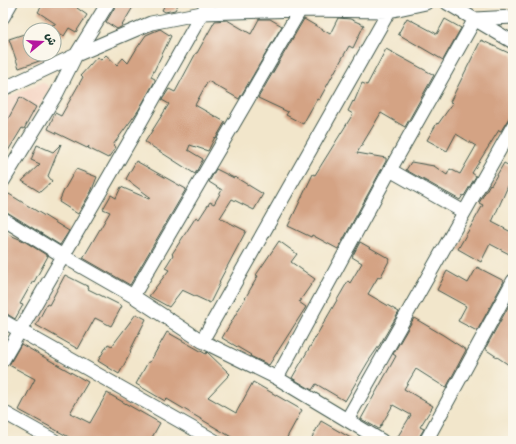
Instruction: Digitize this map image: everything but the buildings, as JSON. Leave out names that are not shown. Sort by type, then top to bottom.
[{"type":"street","points":[[3,17],[11,3]]},
{"type":"street","points":[[3,182],[57,93],[76,55],[108,3]]},
{"type":"street","points":[[3,89],[76,55],[151,24],[205,8],[389,11],[426,3]]},
{"type":"street","points":[[446,3],[513,42]]},
{"type":"street","points":[[3,360],[205,8]]},
{"type":"street","points":[[133,296],[300,10]]},
{"type":"street","points":[[202,341],[389,11]]},
{"type":"street","points":[[475,19],[513,17]]},
{"type":"street","points":[[277,378],[390,170],[475,19]]},
{"type":"street","points":[[347,420],[513,126]]},
{"type":"street","points":[[390,170],[464,212]]},
{"type":"street","points":[[3,219],[63,256],[133,296],[202,341],[277,378],[382,441]]},
{"type":"street","points":[[426,441],[513,281]]},
{"type":"street","points":[[3,321],[215,441]]},
{"type":"street","points":[[3,412],[55,441]]},
{"type":"shaded area","points":[[42,82],[50,87],[27,126],[20,127],[3,155],[3,100]]}]
